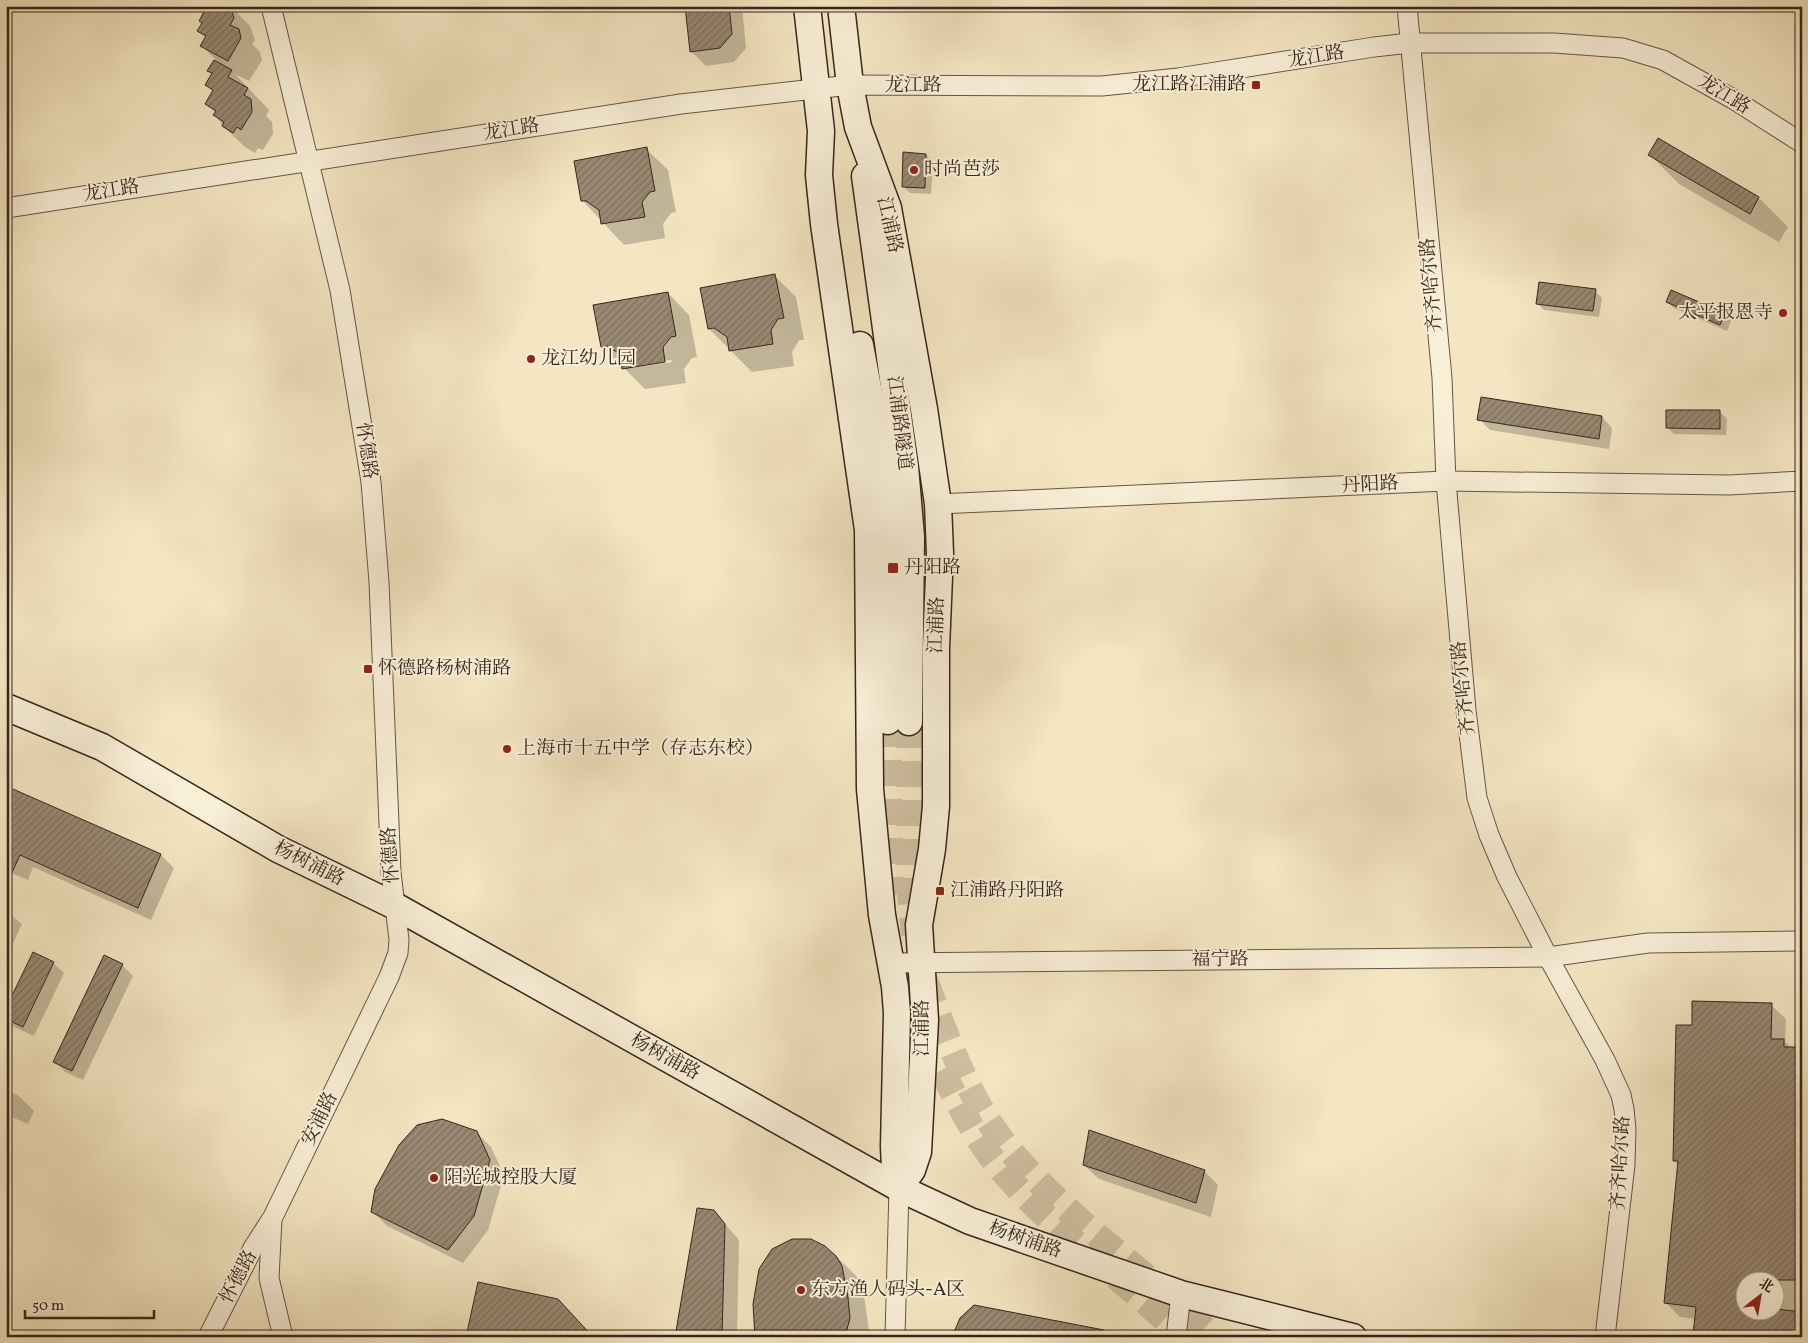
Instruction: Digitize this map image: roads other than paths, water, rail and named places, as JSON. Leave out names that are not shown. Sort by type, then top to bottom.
[{"type":"main road","name":"江浦路","points":[[808,6],[815,88],[821,131],[819,175],[824,224],[868,530],[870,789],[882,915],[898,1013],[894,1148],[899,1188]]},
{"type":"main road","name":"江浦路","points":[[841,6],[850,85],[858,127],[888,208],[924,409],[938,504],[940,553],[936,648],[936,806],[932,849],[919,925],[920,962],[926,1020],[918,1152],[912,1170],[899,1188]]},
{"type":"main road","name":"江浦路隧道","points":[[821,131],[884,474],[890,533],[899,722],[911,537],[905,466],[858,127]]},
{"type":"main road","name":"杨树浦路","points":[[6,707],[102,747],[278,849],[395,906],[899,1188],[970,1221],[1182,1294],[1353,1337]]},
{"type":"street","name":"怀德路","points":[[271,6],[340,290],[372,482],[379,582],[391,872],[395,906]]},
{"type":"street","name":"齐齐哈尔路","points":[[1407,6],[1442,378],[1446,481],[1466,710],[1477,798],[1489,835],[1507,877],[1548,957],[1605,1060],[1620,1094],[1624,1109],[1626,1129],[1625,1166],[1604,1337]]},
{"type":"street","name":"龙江路","points":[[6,208],[681,104],[815,88],[850,85],[1102,86],[1192,76],[1410,43],[1554,43],[1623,48],[1645,54],[1683,70],[1802,143]]},
{"type":"street","name":"丹阳路","points":[[938,504],[1446,481],[1729,485],[1802,481]]},
{"type":"street","name":"安浦路","points":[[283,1337],[269,1278],[272,1219],[395,963],[399,940],[395,906]]},
{"type":"street","name":"福宁路","points":[[891,963],[1548,957],[1648,943],[1802,941]]},
{"type":"street","name":"江浦路","points":[[895,1337],[899,1188]]},
{"type":"street","name":"怀德路","points":[[208,1337],[253,1248],[272,1219]]},
{"type":"street","points":[[1176,1337],[1182,1294]]},
{"type":"tunnel","points":[[888,721],[891,895]]},
{"type":"tunnel","points":[[909,722],[909,882],[914,935]]},
{"type":"tunnel","points":[[925,980],[949,1042],[968,1084],[989,1123],[1002,1140],[1050,1193],[1160,1288],[1213,1337]]},
{"type":"tunnel","points":[[942,1070],[976,1134],[1010,1180],[1058,1227],[1183,1337]]},
{"type":"place","name":"龙江路江浦路","points":[[1256,85]]},
{"type":"place","name":"时尚芭莎","points":[[914,170]]},
{"type":"place","name":"太平报恩寺","points":[[1783,313]]},
{"type":"place","name":"龙江幼儿园","points":[[531,359]]},
{"type":"place","name":"丹阳路","points":[[893,568]]},
{"type":"place","name":"怀德路杨树浦路","points":[[368,669]]},
{"type":"place","name":"上海市十五中学（存志东校）","points":[[507,749]]},
{"type":"place","name":"江浦路丹阳路","points":[[940,891]]},
{"type":"place","name":"阳光城控股大厦","points":[[434,1178]]},
{"type":"place","name":"东方渔人码头-A区","points":[[801,1290]]}]
